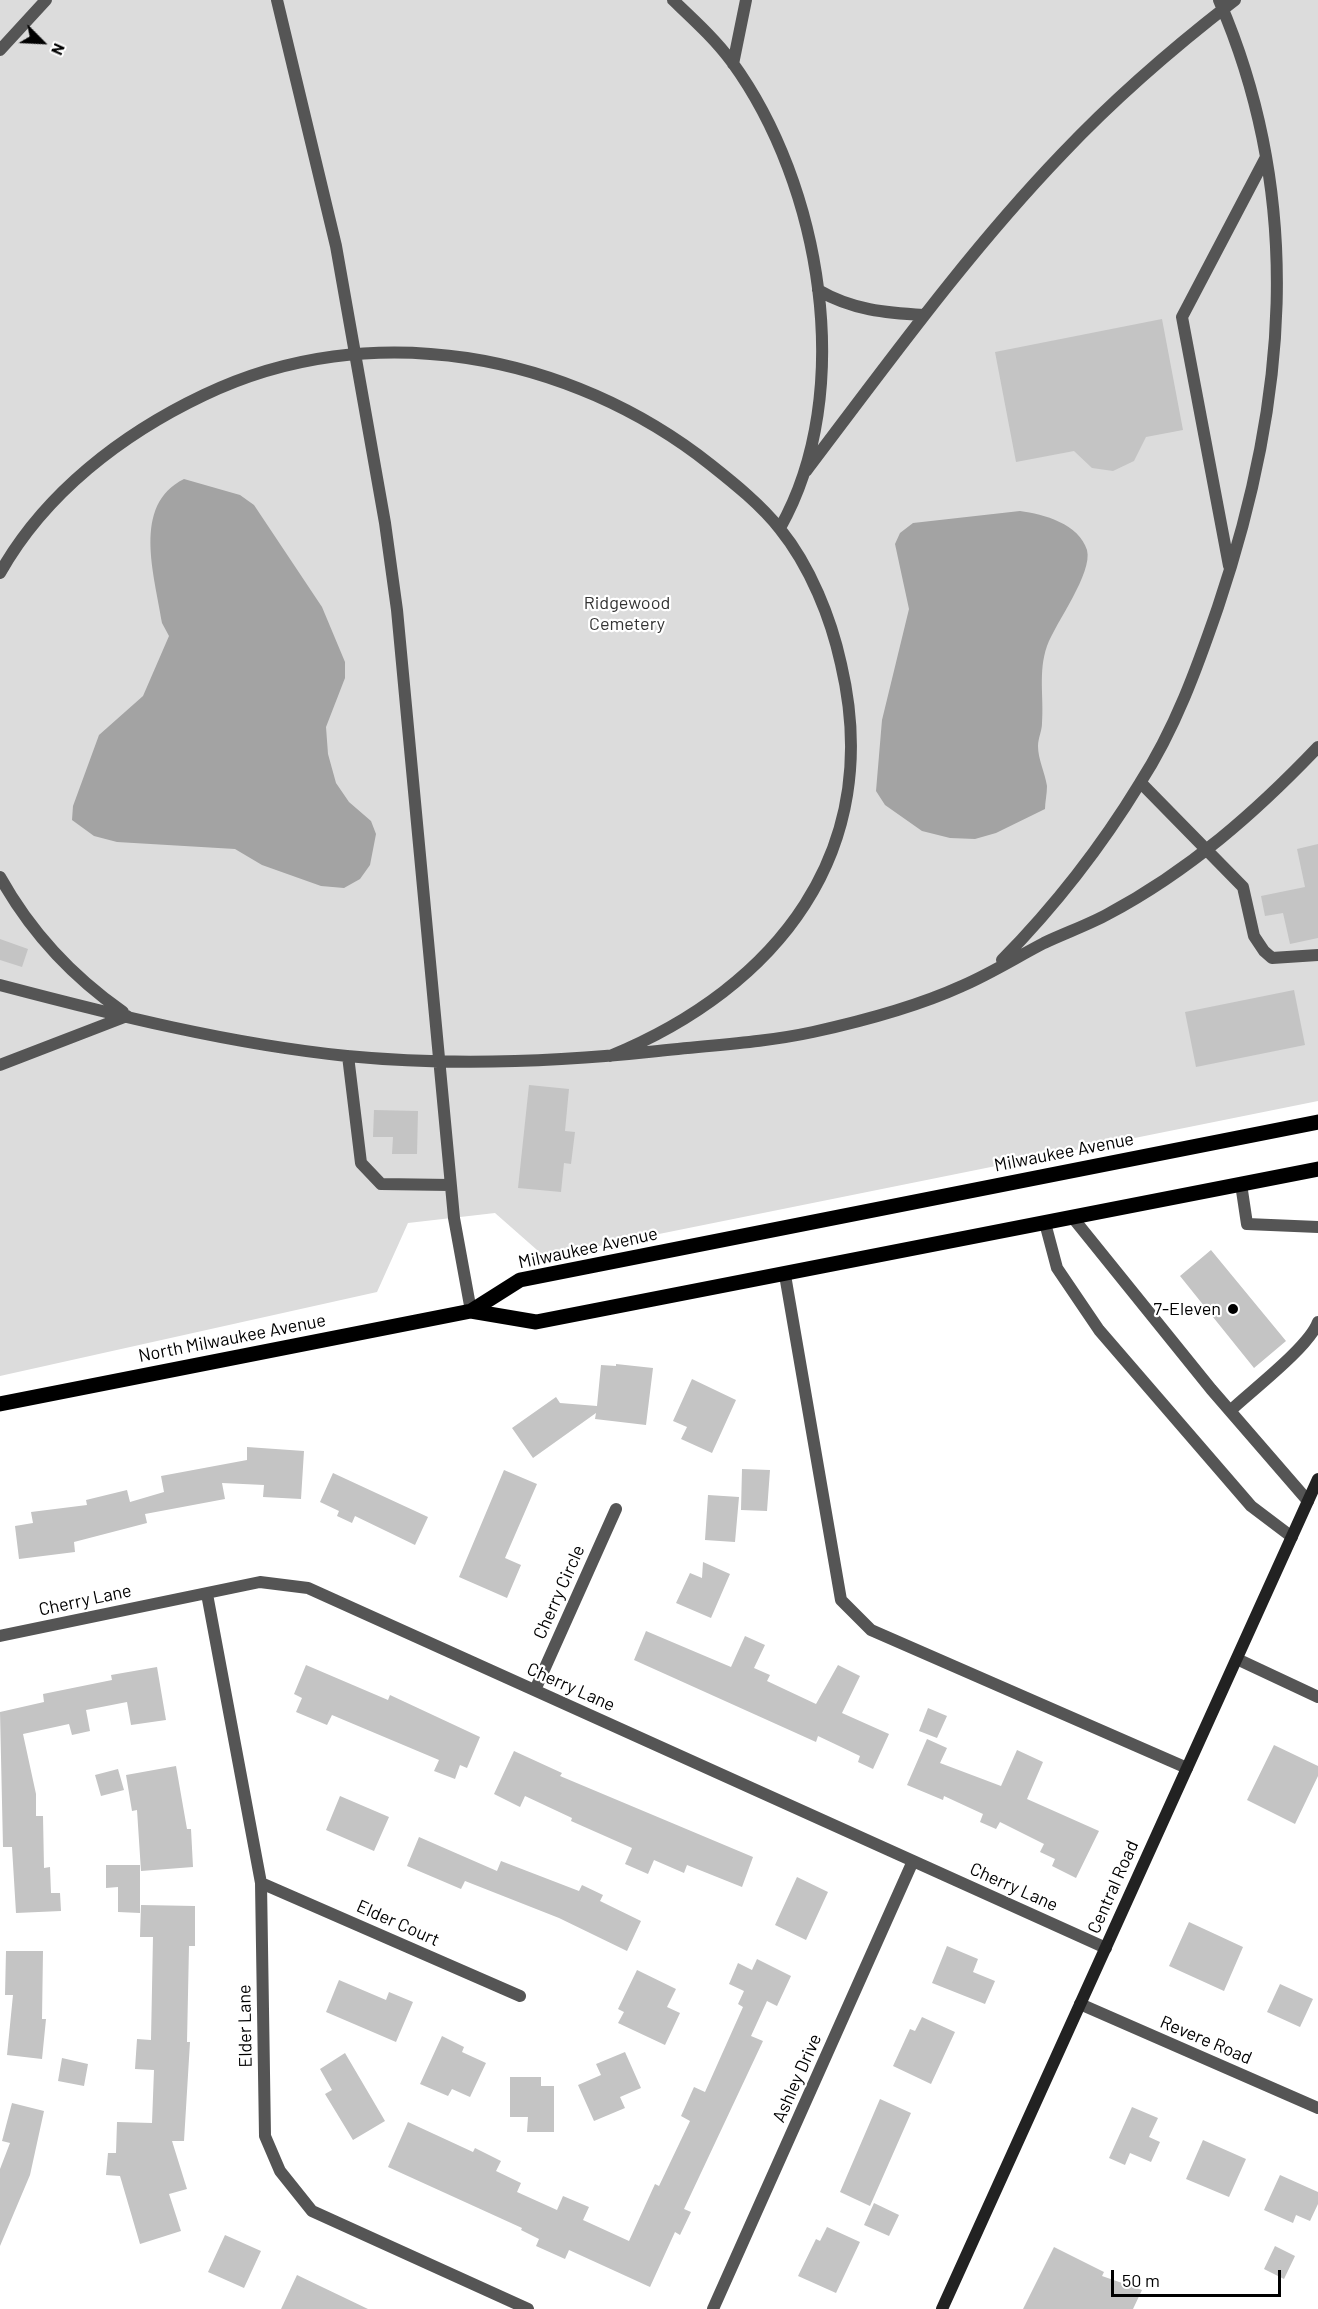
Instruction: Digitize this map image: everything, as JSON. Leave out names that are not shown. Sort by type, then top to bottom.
[{"type":"main road","name":"Milwaukee Avenue","points":[[471,1311],[520,1280],[1318,1122]]},
{"type":"main road","points":[[471,1311],[536,1322],[1318,1169]]},
{"type":"main road","name":"North Milwaukee Avenue","points":[[0,1404],[471,1311]]},
{"type":"main road","name":"Central Road","points":[[942,2309],[1318,1479]]},
{"type":"street","points":[[0,50],[46,0]]},
{"type":"street","points":[[277,0],[321,176],[356,353],[397,610],[450,1185],[471,1311]]},
{"type":"street","points":[[673,0],[710,34],[733,63],[776,136],[793,178],[811,247],[818,290],[821,368],[818,405],[806,471],[780,528]]},
{"type":"street","points":[[733,63],[746,0]]},
{"type":"street","points":[[806,471],[924,315],[1062,154],[1221,5],[1235,0]]},
{"type":"street","points":[[994,968],[1060,897],[1141,783],[1182,705],[1230,568],[1253,489],[1273,378],[1276,221],[1256,107],[1221,5]]},
{"type":"street","points":[[1230,568],[1182,317],[1266,157]]},
{"type":"street","points":[[818,290],[835,300],[859,309],[924,315]]},
{"type":"street","points":[[0,573],[35,523],[61,494],[96,463],[157,419],[229,383],[266,371],[356,353],[446,353],[525,369],[565,381],[603,397],[669,433],[727,477],[780,528],[807,574],[834,634],[849,697],[850,760],[846,796],[827,864],[810,897],[792,924],[752,969],[695,1014],[655,1038],[610,1056]]},
{"type":"street","points":[[0,985],[252,1044],[348,1056],[438,1061],[610,1056],[762,1041],[812,1032],[963,986],[994,968],[1108,914],[1209,850],[1256,809],[1318,747]]},
{"type":"street","points":[[1141,783],[1243,887],[1254,936],[1263,951],[1272,958],[1318,955]]},
{"type":"street","points":[[0,877],[32,925],[64,964],[90,988],[128,1015]]},
{"type":"street","points":[[0,1065],[128,1015]]},
{"type":"street","points":[[348,1056],[361,1163],[381,1184],[450,1185]]},
{"type":"street","points":[[1241,1184],[1247,1224],[1318,1227]]},
{"type":"street","points":[[1073,1218],[1230,1411],[1308,1502]]},
{"type":"street","points":[[1045,1223],[1057,1268],[1099,1330],[1251,1506],[1292,1537]]},
{"type":"street","points":[[785,1275],[842,1600],[871,1629],[1187,1768]]},
{"type":"street","points":[[1230,1411],[1297,1350],[1315,1331],[1318,1322]]},
{"type":"street","name":"Cherry Circle","points":[[535,1690],[615,1509]]},
{"type":"street","name":"Cherry Lane","points":[[0,1636],[260,1581],[308,1588],[1106,1948]]},
{"type":"street","name":"Elder Lane","points":[[207,1594],[261,1883],[265,2136],[280,2171],[312,2211],[528,2309]]},
{"type":"street","points":[[1237,1659],[1318,1696]]},
{"type":"street","name":"Ashley Drive","points":[[713,2309],[913,1861]]},
{"type":"street","name":"Elder Court","points":[[261,1883],[520,1996]]},
{"type":"street","name":"Revere Road","points":[[1080,2004],[1318,2108]]},
{"type":"green space","name":"Ridgewood Cemetery","points":[[0,0],[1318,0],[1318,1101],[545,1257],[495,1213],[408,1223],[377,1292],[0,1376]]},
{"type":"shaded area","points":[[184,479],[240,495],[254,505],[322,607],[345,662],[345,678],[326,727],[328,754],[336,783],[349,802],[371,821],[376,834],[370,865],[360,879],[344,888],[321,886],[262,865],[235,849],[117,842],[94,836],[72,820],[73,806],[99,735],[143,696],[169,636],[162,623],[150,543],[157,506],[168,491]]},
{"type":"shaded area","points":[[1020,511],[1050,518],[1069,527],[1077,533],[1087,550],[1085,571],[1044,656],[1042,726],[1038,746],[1047,786],[1045,809],[996,833],[975,839],[950,838],[922,831],[885,805],[876,791],[882,720],[909,609],[895,544],[900,533],[913,523]]},
{"type":"building","points":[[1162,319],[1183,430],[1146,437],[1134,461],[1113,471],[1092,468],[1074,451],[1016,462],[995,352]]},
{"type":"building","points":[[1318,844],[1318,938],[1290,944],[1283,913],[1265,916],[1261,896],[1305,887],[1297,849]]},
{"type":"building","points":[[0,939],[28,949],[22,967],[0,960]]},
{"type":"building","points":[[1294,990],[1305,1045],[1196,1067],[1185,1012]]},
{"type":"building","points":[[529,1085],[569,1089],[565,1131],[575,1132],[571,1164],[564,1163],[561,1192],[518,1188]]},
{"type":"building","points":[[374,1110],[418,1111],[417,1154],[392,1154],[393,1137],[373,1137]]},
{"type":"building","name":"7-Eleven","points":[[1211,1250],[1286,1341],[1254,1368],[1180,1276]]},
{"type":"building","points":[[616,1364],[653,1368],[646,1425],[595,1419],[596,1413],[533,1458],[512,1428],[556,1397],[560,1403],[597,1406],[601,1365],[616,1366]]},
{"type":"building","points":[[692,1379],[736,1400],[712,1453],[681,1439],[687,1427],[673,1421]]},
{"type":"building","points":[[247,1447],[304,1451],[301,1499],[263,1497],[264,1485],[222,1483],[225,1499],[145,1514],[147,1523],[74,1542],[75,1552],[19,1559],[15,1526],[33,1523],[31,1512],[87,1505],[86,1500],[127,1490],[130,1502],[164,1492],[161,1476],[247,1460]]},
{"type":"building","points":[[742,1469],[770,1470],[767,1511],[741,1510]]},
{"type":"building","points":[[504,1470],[537,1484],[505,1558],[521,1565],[507,1598],[459,1577]]},
{"type":"building","points":[[333,1473],[428,1517],[415,1545],[355,1516],[352,1523],[337,1516],[339,1511],[320,1502]]},
{"type":"building","points":[[708,1495],[739,1497],[735,1542],[705,1540]]},
{"type":"building","points":[[703,1562],[730,1574],[711,1618],[676,1603],[690,1573],[702,1578]]},
{"type":"building","points":[[646,1631],[731,1667],[745,1636],[765,1645],[754,1668],[770,1675],[767,1681],[816,1704],[838,1665],[860,1676],[842,1713],[889,1734],[873,1769],[858,1762],[860,1756],[818,1736],[816,1742],[634,1660]]},
{"type":"building","points":[[306,1665],[388,1700],[390,1695],[480,1737],[467,1768],[460,1765],[455,1779],[434,1771],[439,1760],[332,1715],[327,1725],[296,1712],[302,1698],[294,1694]]},
{"type":"building","points":[[157,1667],[166,1720],[131,1725],[127,1702],[86,1710],[90,1731],[72,1735],[69,1724],[23,1734],[36,1794],[36,1816],[43,1816],[44,1868],[50,1867],[51,1893],[60,1893],[61,1911],[16,1913],[12,1847],[3,1847],[0,1712],[44,1702],[43,1694],[112,1680],[111,1675]]},
{"type":"building","points":[[928,1708],[947,1716],[937,1738],[919,1731]]},
{"type":"building","points":[[927,1739],[947,1748],[940,1763],[1001,1786],[1017,1750],[1043,1762],[1027,1799],[1099,1831],[1076,1878],[1052,1866],[1055,1859],[1040,1852],[1044,1844],[1000,1822],[996,1829],[980,1822],[983,1814],[944,1796],[943,1800],[907,1785]]},
{"type":"building","points":[[1274,1745],[1318,1766],[1318,1776],[1295,1824],[1247,1800]]},
{"type":"building","points":[[514,1751],[562,1773],[560,1776],[753,1857],[742,1887],[687,1865],[684,1873],[654,1860],[648,1874],[625,1864],[632,1848],[571,1821],[572,1818],[525,1796],[520,1807],[494,1794]]},
{"type":"building","points":[[176,1766],[187,1829],[191,1829],[193,1867],[141,1871],[137,1810],[132,1811],[126,1775]]},
{"type":"building","points":[[118,1769],[124,1790],[101,1796],[95,1775]]},
{"type":"building","points":[[340,1796],[389,1817],[374,1851],[326,1830]]},
{"type":"building","points":[[419,1837],[497,1871],[501,1861],[579,1891],[582,1885],[603,1895],[600,1901],[641,1921],[627,1951],[559,1918],[465,1881],[461,1889],[407,1866]]},
{"type":"building","points":[[106,1865],[140,1865],[140,1913],[118,1912],[118,1887],[106,1888]]},
{"type":"building","points":[[797,1877],[828,1892],[806,1940],[775,1925]]},
{"type":"building","points":[[141,1905],[195,1906],[195,1946],[189,1946],[187,2042],[190,2042],[184,2141],[172,2141],[187,2189],[169,2194],[181,2231],[140,2244],[120,2176],[106,2175],[108,2153],[116,2153],[117,2122],[152,2123],[154,2070],[135,2069],[137,2039],[151,2040],[153,1937],[140,1937]]},
{"type":"building","points":[[1189,1922],[1243,1947],[1224,1991],[1169,1966]]},
{"type":"building","points":[[947,1946],[978,1959],[973,1972],[995,1981],[985,2004],[932,1983]]},
{"type":"building","points":[[6,1951],[43,1951],[42,2019],[46,2019],[42,2059],[7,2055],[13,1995],[5,1995]]},
{"type":"building","points":[[757,1959],[791,1976],[777,2006],[767,2001],[751,2036],[763,2041],[684,2209],[691,2212],[680,2235],[675,2232],[650,2287],[569,2250],[565,2259],[536,2246],[539,2239],[521,2230],[522,2228],[388,2167],[408,2122],[473,2152],[475,2148],[501,2161],[496,2171],[521,2183],[517,2192],[557,2210],[563,2196],[589,2207],[583,2220],[629,2241],[655,2184],[659,2186],[690,2121],[681,2116],[694,2087],[705,2092],[743,2007],[738,2004],[744,1991],[729,1984],[738,1963],[752,1970]]},
{"type":"building","points":[[637,1970],[676,1989],[667,2007],[680,2013],[665,2045],[618,2023],[624,2012],[618,2009]]},
{"type":"building","points":[[339,1980],[386,2000],[389,1992],[413,2002],[396,2042],[326,2012]]},
{"type":"building","points":[[1280,1984],[1313,1999],[1300,2027],[1267,2012]]},
{"type":"building","points":[[922,2017],[955,2032],[931,2084],[893,2066],[910,2029],[915,2031]]},
{"type":"building","points":[[442,2036],[464,2047],[462,2052],[486,2063],[470,2097],[452,2089],[448,2096],[420,2084]]},
{"type":"building","points":[[625,2052],[641,2088],[620,2097],[625,2108],[594,2121],[578,2085],[601,2075],[596,2064]]},
{"type":"building","points":[[345,2053],[385,2121],[353,2140],[325,2094],[332,2090],[320,2069]]},
{"type":"building","points":[[62,2058],[88,2064],[84,2086],[58,2081]]},
{"type":"building","points":[[510,2077],[541,2077],[541,2086],[554,2086],[554,2132],[527,2132],[528,2117],[510,2117]]},
{"type":"building","points":[[880,2099],[911,2113],[870,2206],[840,2192]]},
{"type":"building","points":[[12,2103],[44,2111],[30,2175],[0,2246],[0,2169],[10,2143],[2,2141]]},
{"type":"building","points":[[1132,2107],[1158,2118],[1149,2137],[1160,2142],[1151,2162],[1130,2153],[1125,2165],[1109,2158]]},
{"type":"building","points":[[1203,2140],[1246,2159],[1229,2197],[1186,2179]]},
{"type":"building","points":[[1280,2175],[1318,2192],[1318,2204],[1310,2221],[1296,2215],[1293,2223],[1264,2210]]},
{"type":"building","points":[[874,2203],[899,2215],[889,2236],[864,2225]]},
{"type":"building","points":[[827,2227],[860,2242],[836,2293],[798,2276],[816,2239],[820,2241]]},
{"type":"building","points":[[225,2235],[261,2251],[244,2288],[208,2272]]},
{"type":"building","points":[[1275,2246],[1295,2256],[1284,2279],[1264,2269]]},
{"type":"building","points":[[1054,2247],[1104,2272],[1102,2276],[1142,2290],[1133,2309],[1023,2309]]},
{"type":"building","points":[[297,2275],[368,2309],[281,2309]]},
{"type":"place","name":"7-Eleven","points":[[1233,1309]]}]
